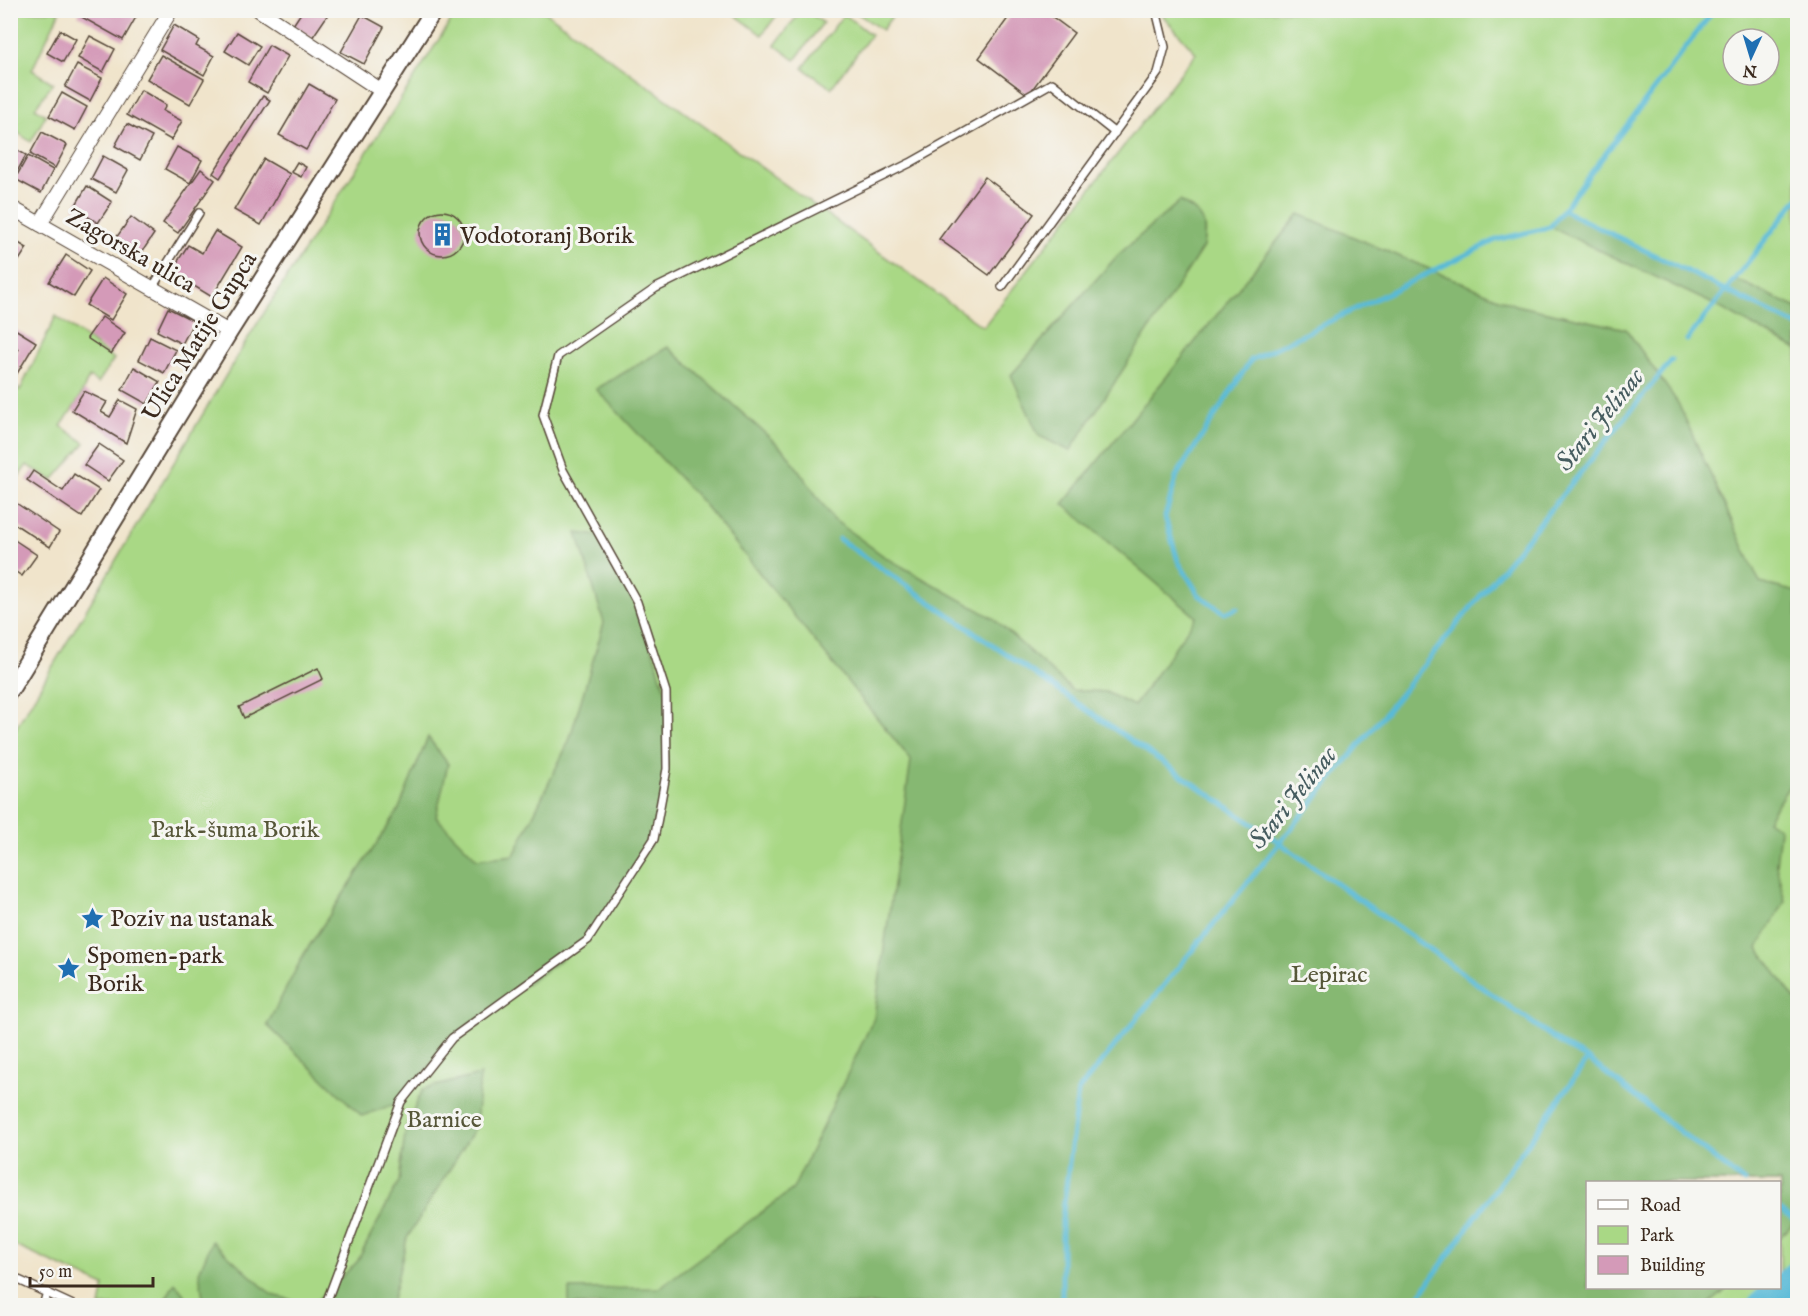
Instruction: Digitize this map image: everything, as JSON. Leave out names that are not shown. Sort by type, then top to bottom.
[{"type":"street","points":[[40,224],[171,10]]},
{"type":"street","points":[[259,10],[382,91]]},
{"type":"street","name":"Ulica Matije Gupca","points":[[10,690],[229,332],[434,10]]},
{"type":"street","name":"Zagorska ulica","points":[[10,207],[229,332]]},
{"type":"lane","points":[[1002,287],[1158,74],[1165,47],[1156,10]]},
{"type":"lane","points":[[325,1305],[401,1102],[452,1038],[588,940],[654,839],[667,769],[666,692],[637,602],[562,471],[543,415],[558,357],[656,288],[910,163],[1052,83],[1114,133]]},
{"type":"lane","points":[[152,288],[199,213]]},
{"type":"lane","points":[[10,1276],[75,1305]]},
{"type":"lane","points":[[43,1305],[47,1292]]},
{"type":"green space","points":[[10,11],[60,11],[32,70],[53,83],[35,108],[46,115],[31,142],[11,128]]},
{"type":"green space","name":"Park-šuma Borik","points":[[457,11],[544,11],[983,327],[1196,53],[1163,16],[1167,11],[1797,11],[1798,1275],[1762,1305],[100,1306],[104,1286],[11,1244],[11,736],[250,335]]},
{"type":"green space","points":[[737,11],[780,11],[762,35],[734,14]]},
{"type":"green space","points":[[801,11],[807,11],[823,23],[795,60],[775,45]]},
{"type":"green space","points":[[854,11],[896,11],[882,30]]},
{"type":"green space","points":[[844,14],[871,35],[831,88],[803,68]]},
{"type":"green space","points":[[1180,201],[1202,219],[1204,224],[1203,247],[1070,451],[1039,436],[1011,375],[1118,255]]},
{"type":"green space","points":[[1563,210],[1725,290],[1735,279],[1797,308],[1797,350],[1715,305],[1550,227]]},
{"type":"green space","name":"Lepirac","points":[[1299,214],[1515,305],[1626,329],[1678,403],[1760,583],[1797,592],[1797,774],[1767,820],[1780,829],[1776,865],[1785,901],[1758,948],[1797,1002],[1797,1219],[1781,1237],[1781,1181],[1586,1181],[1586,1289],[1727,1289],[1708,1305],[569,1305],[569,1289],[659,1288],[793,1189],[874,1018],[911,760],[702,502],[596,389],[668,347],[786,452],[833,519],[885,557],[993,618],[1072,690],[1106,692],[1134,706],[1196,617],[1063,504]]},
{"type":"green space","points":[[56,316],[114,359],[98,383],[89,377],[78,401],[61,426],[85,443],[53,480],[27,465],[11,487],[11,386],[20,390]]},
{"type":"green space","points":[[577,533],[599,536],[637,602],[666,692],[667,769],[654,839],[588,940],[452,1038],[401,1102],[362,1116],[267,1025],[304,954],[398,811],[428,737],[448,764],[436,817],[477,859],[514,855],[569,741],[604,623]]},
{"type":"green space","name":"Barnice","points":[[480,1075],[476,1127],[407,1238],[391,1305],[161,1306],[175,1283],[192,1305],[203,1297],[199,1272],[212,1241],[272,1295],[312,1305],[357,1262],[399,1181],[406,1127],[423,1089]]},
{"type":"building","points":[[81,10],[124,10],[136,17],[123,40],[78,15]]},
{"type":"building","points":[[303,10],[319,10],[327,16],[312,38],[293,25]]},
{"type":"building","points":[[1014,10],[1043,10],[1074,33],[1028,95],[979,58]]},
{"type":"building","points":[[362,15],[384,27],[364,64],[341,52]]},
{"type":"building","points":[[174,25],[199,40],[196,46],[214,56],[204,75],[160,50]]},
{"type":"building","points":[[60,30],[76,39],[63,62],[47,53]]},
{"type":"building","points":[[237,32],[260,46],[248,65],[225,51]]},
{"type":"building","points":[[90,36],[115,49],[103,72],[78,58]]},
{"type":"building","points":[[269,45],[288,56],[267,93],[248,82]]},
{"type":"building","points":[[161,55],[204,79],[190,104],[147,79]]},
{"type":"building","points":[[77,65],[102,78],[90,101],[65,87]]},
{"type":"building","points":[[309,84],[335,99],[306,150],[279,135]]},
{"type":"building","points":[[141,90],[166,105],[163,111],[182,121],[171,140],[127,115]]},
{"type":"building","points":[[62,93],[87,107],[75,130],[49,116]]},
{"type":"building","points":[[263,96],[270,100],[220,178],[213,173]]},
{"type":"building","points":[[127,124],[152,137],[140,160],[115,146]]},
{"type":"building","points":[[42,132],[67,145],[55,168],[30,154]]},
{"type":"building","points":[[10,146],[26,155],[14,177],[10,175]]},
{"type":"building","points":[[177,147],[202,160],[190,183],[165,169]]},
{"type":"building","points":[[28,156],[53,170],[41,193],[15,179]]},
{"type":"building","points":[[103,156],[128,170],[116,192],[91,179]]},
{"type":"building","points":[[264,159],[290,174],[261,225],[234,210]]},
{"type":"building","points":[[297,162],[306,167],[301,177],[291,172]]},
{"type":"building","points":[[201,169],[215,180],[178,233],[163,223]]},
{"type":"building","points":[[985,177],[1034,214],[989,275],[939,239]]},
{"type":"building","points":[[87,186],[112,202],[98,223],[74,208]]},
{"type":"building","name":"Vodotoranj Borik","points":[[442,211],[458,217],[464,233],[458,249],[442,255],[426,249],[420,233],[426,217]]},
{"type":"building","points":[[131,217],[154,234],[140,255],[116,238]]},
{"type":"building","points":[[215,231],[242,247],[212,297],[171,272],[188,245],[202,253]]},
{"type":"building","points":[[10,238],[27,248],[10,274]]},
{"type":"building","points":[[66,255],[90,271],[74,297],[49,282]]},
{"type":"building","points":[[103,278],[127,294],[111,320],[86,305]]},
{"type":"building","points":[[168,308],[194,321],[182,344],[157,331]]},
{"type":"building","points":[[102,317],[125,333],[111,354],[87,338]]},
{"type":"building","points":[[10,326],[36,342],[15,377],[10,374],[10,363],[19,349],[10,343]]},
{"type":"building","points":[[150,337],[176,350],[164,373],[139,360]]},
{"type":"building","points":[[134,367],[160,382],[147,404],[122,390]]},
{"type":"building","points":[[84,391],[107,402],[101,412],[110,417],[120,400],[137,409],[126,443],[72,410]]},
{"type":"building","points":[[99,444],[123,460],[108,481],[84,465]]},
{"type":"building","points":[[33,471],[63,491],[74,474],[99,490],[82,517],[27,480]]},
{"type":"building","points":[[16,503],[59,532],[50,547],[10,521],[10,512]]},
{"type":"building","points":[[13,539],[37,555],[22,576],[10,568],[10,543]]},
{"type":"building","points":[[318,668],[323,679],[244,718],[239,707]]},
{"type":"waterway","points":[[1237,608],[1225,613],[1199,595],[1178,561],[1165,517],[1177,475],[1251,360],[1496,240],[1550,227],[1714,10]]},
{"type":"waterway","name":"Stari Jelinac","points":[[1687,340],[1798,198]]},
{"type":"waterway","points":[[1563,210],[1798,326]]},
{"type":"waterway","name":"Stari Jelinac","points":[[1062,1306],[1062,1219],[1078,1091],[1672,360]]},
{"type":"waterway","points":[[839,539],[1280,843],[1569,1049],[1588,1059]]},
{"type":"waterway","points":[[1412,1306],[1588,1059],[1743,1181]]},
{"type":"waterway","points":[[1781,1211],[1798,1223]]},
{"type":"waterway","points":[[1762,1306],[1798,1275]]},
{"type":"place","name":"Vodotoranj Borik","points":[[442,235]]},
{"type":"place","name":"Poziv na ustanak","points":[[92,918]]},
{"type":"place","name":"Spomen-park Borik","points":[[69,969]]}]
